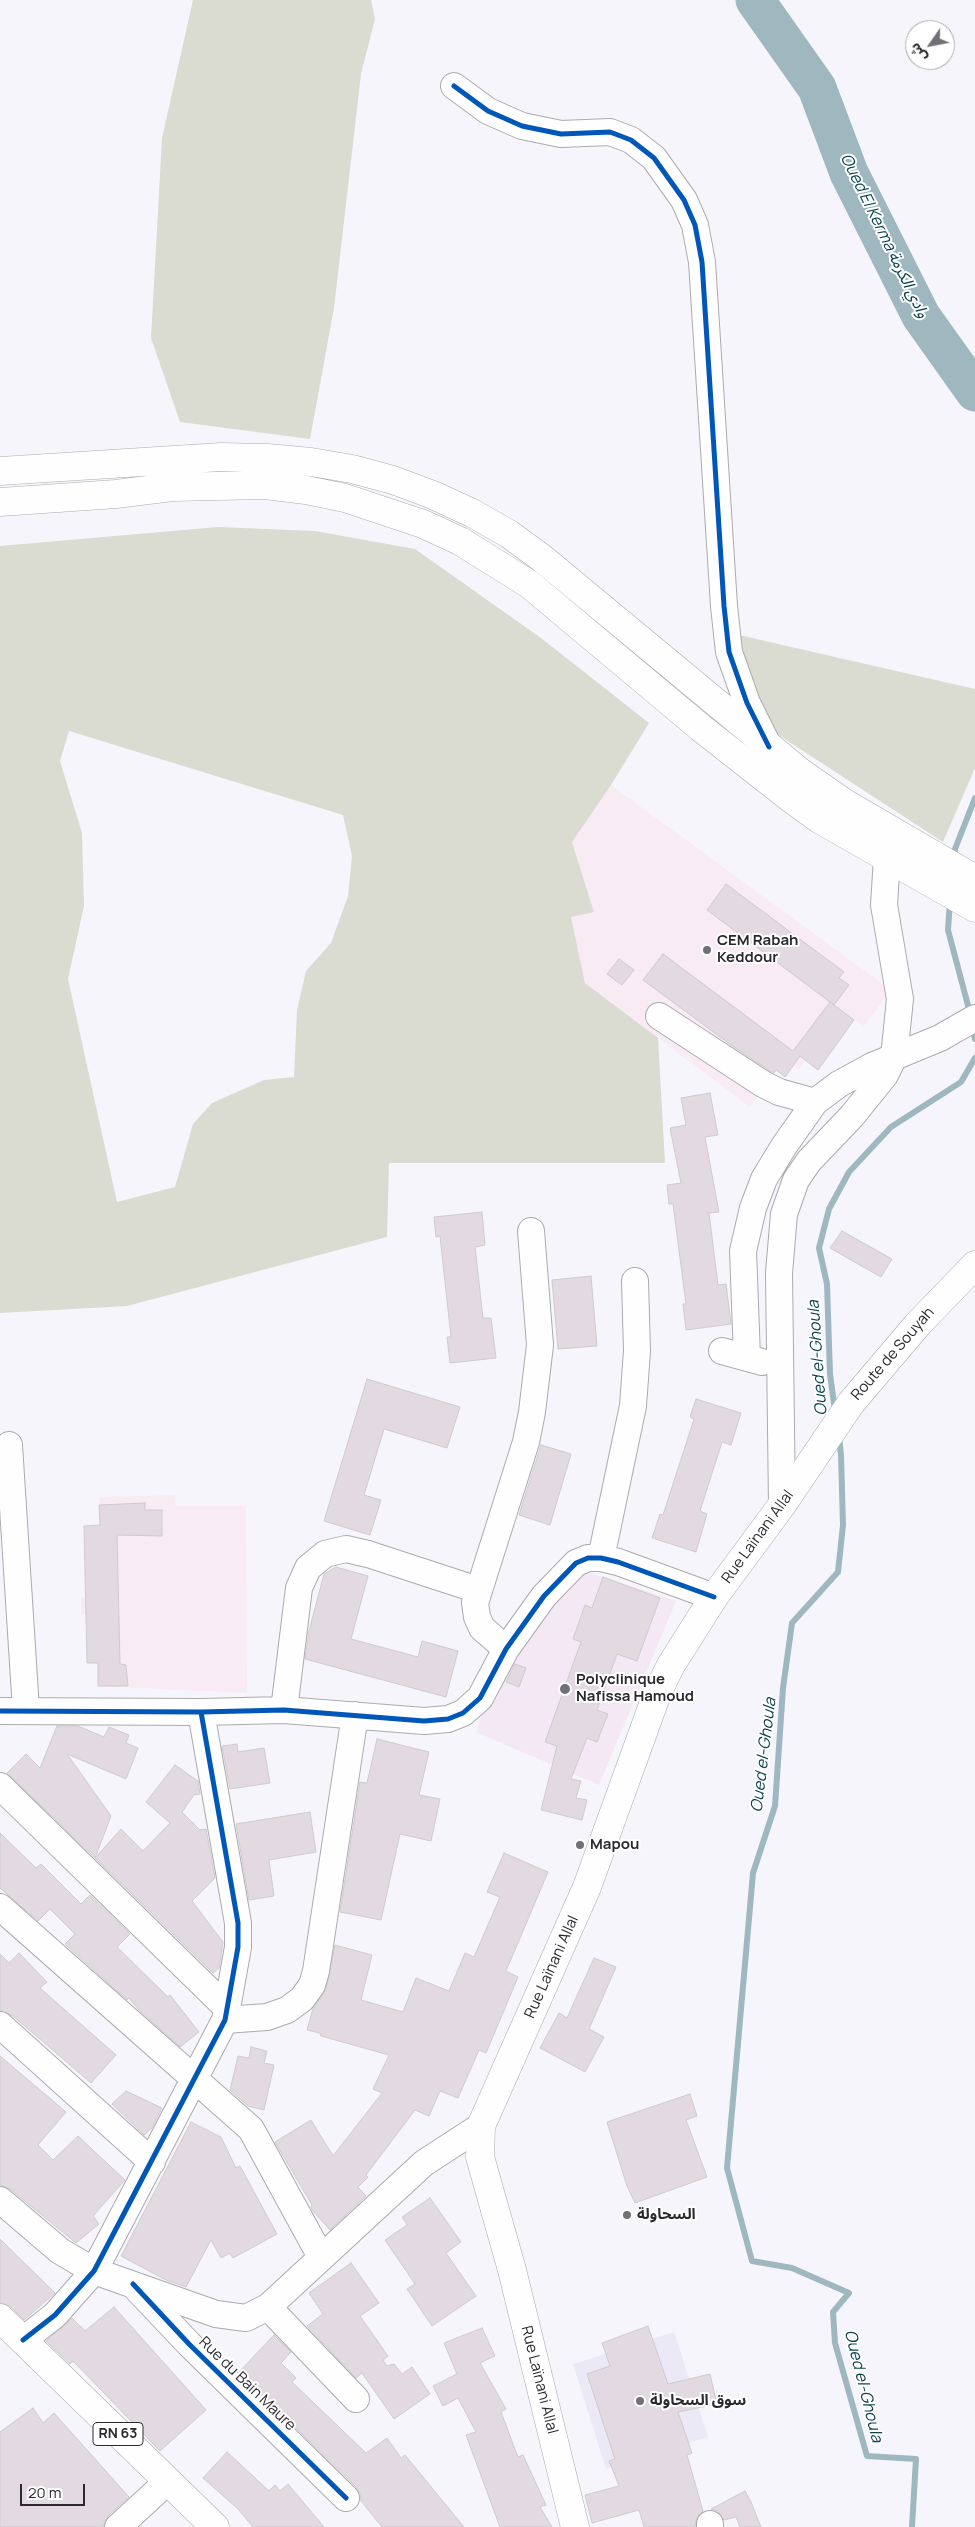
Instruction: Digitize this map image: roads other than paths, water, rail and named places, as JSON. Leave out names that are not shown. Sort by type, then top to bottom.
[{"type":"main road","points":[[0,471],[221,457],[311,462],[393,480],[433,495],[472,513],[508,534],[543,559],[769,747],[921,862],[975,908]]},
{"type":"main road","points":[[0,502],[116,494],[172,487],[265,485],[306,490],[345,498],[423,524],[474,549],[529,584],[747,766],[819,819],[887,858],[921,862],[975,879]]},
{"type":"main road","name":"Route de Souyah","points":[[818,1449],[851,1403],[918,1324],[975,1265]]},
{"type":"main road","name":"Rue Laïnani Allal","points":[[575,2527],[512,2270],[480,2158],[481,2126],[587,1887],[658,1691],[680,1650],[714,1597],[782,1505],[818,1449]]},
{"type":"main road","name":"RN 63","points":[[0,2318],[12,2339],[215,2527]]},
{"type":"street","points":[[454,86],[488,111],[522,126],[561,134],[610,132],[631,140],[654,158],[684,200],[696,224],[702,262],[728,645],[738,679],[769,747]]},
{"type":"street","points":[[782,1505],[779,1249],[789,1196],[796,1180],[809,1161],[852,1116],[885,1075],[894,1056],[900,999],[884,906],[887,858]]},
{"type":"street","points":[[659,1016],[763,1084],[779,1092],[815,1102]]},
{"type":"street","points":[[780,1367],[734,1354],[744,1251],[753,1208],[774,1162],[815,1102],[856,1074],[894,1056],[940,1038],[975,1018]]},
{"type":"street","points":[[506,1649],[489,1636],[477,1618],[476,1603],[478,1590],[526,1442],[532,1412],[540,1345],[531,1231]]},
{"type":"street","points":[[601,1558],[634,1406],[637,1351],[635,1281]]},
{"type":"street","points":[[9,1445],[26,1710]]},
{"type":"street","points":[[284,1710],[299,1588],[308,1568],[325,1554],[346,1549],[368,1554],[478,1590]]},
{"type":"street","points":[[0,1710],[201,1712],[284,1710],[424,1721],[448,1719],[463,1713],[480,1698],[506,1649],[544,1596],[565,1572],[576,1563],[588,1558],[601,1558],[618,1562],[714,1597]]},
{"type":"street","points":[[12,2339],[55,2315],[94,2271],[195,2080],[226,2015],[238,1947],[238,1923],[201,1712]]},
{"type":"street","points":[[0,1786],[226,2015],[267,2017],[288,2010],[302,1999],[312,1985],[316,1971],[355,1715]]},
{"type":"street","points":[[0,1907],[251,2129],[320,2257]]},
{"type":"street","points":[[0,2025],[152,2162]]},
{"type":"street","points":[[0,2200],[60,2251],[94,2271],[231,2318],[246,2318],[268,2307],[424,2163],[481,2126]]},
{"type":"street","name":"Rue du Bain Maure","points":[[133,2284],[195,2350],[346,2498]]},
{"type":"street","points":[[268,2307],[356,2399]]},
{"type":"street","points":[[118,2527],[167,2482]]},
{"type":"waterway","name":"Oued El Kerma وادي الكرمة","points":[[755,0],[817,88],[849,173],[921,316],[975,392]]},
{"type":"waterway","name":"Oued el-Ghoula","points":[[954,859],[955,849],[975,798]]},
{"type":"waterway","name":"Oued el-Ghoula","points":[[950,901],[948,930],[970,1013]]},
{"type":"waterway","name":"Oued el-Ghoula","points":[[972,1026],[975,1039]]},
{"type":"waterway","name":"Oued el-Ghoula","points":[[835,1411],[830,1374],[827,1284],[819,1248],[829,1209],[849,1172],[891,1127],[961,1082],[975,1058]]},
{"type":"waterway","name":"Oued el-Ghoula","points":[[839,1436],[843,1525],[838,1572],[792,1623],[783,1688],[775,1806],[753,1873],[727,2168],[752,2261],[792,2268],[849,2293],[833,2312],[835,2343],[867,2456],[916,2459],[912,2527]]},
{"type":"place","name":"CEM Rabah Keddour","points":[[707,950]]},
{"type":"place","name":"Polyclinique Nafissa Hamoud","points":[[565,1689]]},
{"type":"place","name":"Mapou","points":[[580,1845]]},
{"type":"place","name":"السحاولة","points":[[627,2215]]},
{"type":"place","name":"سوق السحاولة","points":[[640,2401]]}]
